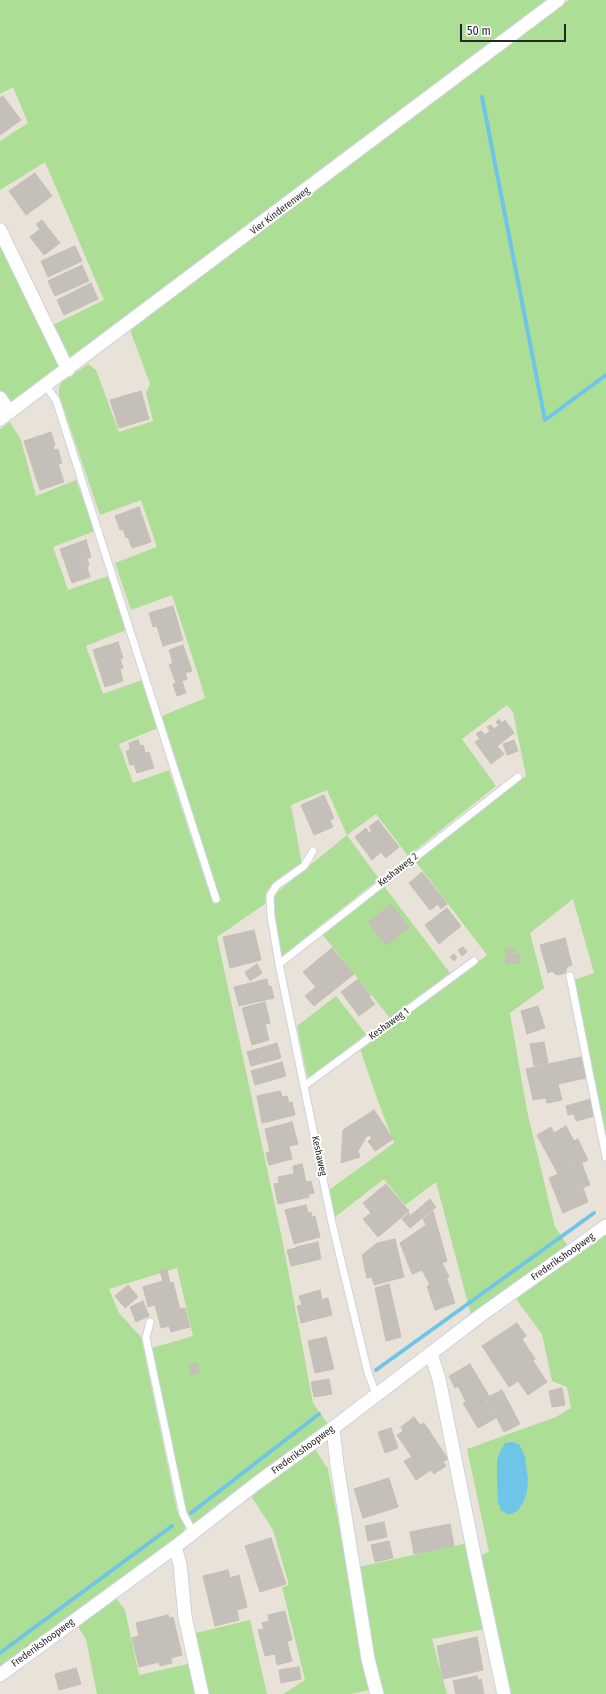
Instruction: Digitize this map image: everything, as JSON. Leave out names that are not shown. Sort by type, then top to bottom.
[{"type":"street","name":"Vier Kinderenweg","points":[[5,416],[558,0]]},
{"type":"street","points":[[0,230],[68,370]]},
{"type":"street","points":[[0,398],[5,416]]},
{"type":"street","name":"Frederikshoopweg","points":[[0,1674],[175,1547],[481,1315],[606,1226]]},
{"type":"street","points":[[431,1354],[439,1379],[504,1694]]},
{"type":"street","points":[[333,1428],[337,1465],[368,1659],[377,1694]]},
{"type":"street","points":[[175,1547],[180,1564],[185,1616],[202,1694]]},
{"type":"lane","points":[[46,386],[56,400],[216,898]]},
{"type":"lane","name":"Keshaweg 2","points":[[279,964],[518,776]]},
{"type":"lane","name":"Keshaweg","points":[[313,851],[304,866],[276,886],[270,896],[271,916],[279,964],[332,1223],[368,1373],[376,1394]]},
{"type":"lane","name":"Keshaweg 1","points":[[304,1086],[474,961]]},
{"type":"lane","points":[[570,976],[606,1157]]},
{"type":"lane","points":[[150,1322],[146,1338],[183,1514],[193,1532]]},
{"type":"green space","points":[[0,0],[547,0],[71,359],[64,356],[51,326],[104,300],[45,162],[0,190],[0,141],[28,123],[13,87],[0,94]]},
{"type":"green space","points":[[569,0],[606,0],[606,1133],[573,980],[594,973],[573,899],[530,933],[544,988],[510,1013],[527,1111],[555,1227],[568,1246],[471,1315],[436,1182],[405,1205],[384,1179],[335,1217],[329,1190],[394,1143],[360,1049],[487,955],[416,862],[526,776],[513,712],[507,705],[462,739],[496,786],[408,856],[376,814],[347,835],[327,790],[291,805],[302,864],[275,881],[266,892],[265,904],[217,937],[282,1238],[313,1403],[327,1423],[193,1524],[185,1513],[152,1348],[193,1336],[177,1268],[109,1289],[119,1313],[141,1337],[177,1511],[185,1526],[184,1531],[0,1668],[0,429],[10,422],[21,440],[36,496],[76,480],[95,531],[53,547],[68,590],[108,576],[126,630],[86,646],[103,694],[142,680],[158,728],[119,744],[133,783],[169,770],[213,904],[221,901],[162,716],[205,698],[197,671],[172,595],[131,610],[115,563],[157,547],[141,500],[100,515],[59,395],[59,387],[62,382],[88,364],[96,370],[119,432],[153,421],[146,393],[150,384],[130,330]]},
{"type":"green space","points":[[0,245],[60,366],[56,371],[11,404],[0,393]]},
{"type":"green space","points":[[347,835],[379,879],[281,957],[272,899],[275,894]]},
{"type":"green space","points":[[384,886],[450,973],[390,1018],[322,934]]},
{"type":"green space","points":[[336,996],[366,1034],[308,1080],[297,1026]]},
{"type":"green space","points":[[606,1233],[606,1694],[509,1694],[479,1556],[489,1552],[467,1449],[556,1417],[571,1408],[567,1387],[552,1381],[542,1334],[516,1299]]},
{"type":"green space","points":[[315,1449],[328,1469],[371,1690],[350,1694],[283,1694],[305,1680],[282,1587],[289,1585],[273,1530],[251,1496]]},
{"type":"green space","points":[[468,1543],[485,1629],[432,1639],[447,1694],[379,1694],[354,1568]]},
{"type":"green space","points":[[116,1598],[125,1610],[139,1675],[192,1663],[198,1694],[97,1694],[86,1639],[78,1627]]},
{"type":"green space","points":[[250,1620],[267,1694],[205,1694],[192,1634]]},
{"type":"water","points":[[512,1442],[519,1444],[525,1456],[528,1480],[527,1492],[524,1501],[518,1510],[512,1514],[507,1514],[501,1510],[498,1502],[497,1460],[505,1443]]},
{"type":"building","points":[[3,96],[21,120],[0,135],[0,98]]},
{"type":"building","points":[[35,173],[52,196],[26,215],[9,191]]},
{"type":"building","points":[[42,220],[60,243],[44,255],[30,237],[40,229],[36,224]]},
{"type":"building","points":[[75,246],[82,261],[48,277],[41,261]]},
{"type":"building","points":[[82,265],[89,281],[55,296],[48,281]]},
{"type":"building","points":[[91,283],[98,299],[64,315],[57,300]]},
{"type":"building","points":[[141,391],[149,419],[119,428],[110,400]]},
{"type":"building","points":[[51,432],[55,445],[53,446],[54,450],[58,449],[62,463],[58,464],[64,482],[40,490],[24,441]]},
{"type":"building","points":[[139,507],[151,542],[132,548],[123,529],[120,530],[115,516]]},
{"type":"building","points":[[86,540],[91,557],[87,558],[89,566],[87,567],[90,577],[72,583],[60,549]]},
{"type":"building","points":[[173,606],[183,640],[163,646],[157,626],[153,627],[149,613]]},
{"type":"building","points":[[118,642],[123,658],[120,659],[123,668],[120,669],[123,681],[105,687],[93,650]]},
{"type":"building","points":[[183,645],[192,671],[185,673],[187,679],[182,681],[186,693],[177,696],[173,684],[176,683],[169,665],[173,663],[169,650]]},
{"type":"building","points":[[499,719],[502,723],[505,720],[514,733],[497,746],[504,754],[491,764],[475,742],[480,739],[476,734],[481,731],[485,735],[490,731],[487,727],[491,725],[494,729],[499,725],[496,722]]},
{"type":"building","points":[[138,740],[140,746],[143,745],[145,753],[149,752],[154,768],[137,773],[134,764],[130,765],[126,751],[130,750],[129,743]]},
{"type":"building","points":[[514,740],[518,751],[507,755],[503,744]]},
{"type":"building","points":[[324,795],[334,818],[330,820],[333,827],[314,835],[301,805]]},
{"type":"building","points":[[378,820],[399,847],[386,858],[381,852],[372,860],[355,837],[366,828],[369,833],[372,831],[369,827]]},
{"type":"building","points":[[422,872],[447,904],[441,909],[438,904],[430,910],[409,883]]},
{"type":"building","points":[[391,905],[409,927],[386,945],[368,922]]},
{"type":"building","points":[[447,908],[461,926],[439,944],[425,925]]},
{"type":"building","points":[[254,930],[261,960],[230,968],[223,937]]},
{"type":"building","points":[[565,938],[572,965],[567,967],[565,973],[557,975],[552,971],[548,973],[540,945]]},
{"type":"building","points":[[463,947],[467,952],[462,956],[458,950]]},
{"type":"building","points":[[332,948],[354,974],[314,1006],[305,996],[316,987],[303,972]]},
{"type":"building","points":[[506,949],[514,949],[515,952],[506,953]]},
{"type":"building","points":[[454,954],[457,958],[454,961],[450,957]]},
{"type":"building","points":[[519,954],[519,963],[506,964],[505,955]]},
{"type":"building","points":[[257,964],[262,973],[250,981],[245,972]]},
{"type":"building","points":[[267,979],[268,986],[271,986],[274,998],[239,1006],[234,987]]},
{"type":"building","points":[[358,979],[375,1004],[359,1016],[341,992]]},
{"type":"building","points":[[265,1002],[270,1023],[265,1024],[269,1040],[252,1045],[242,1008]]},
{"type":"building","points":[[538,1006],[545,1028],[527,1034],[521,1011]]},
{"type":"building","points":[[544,1042],[548,1063],[534,1066],[530,1044]]},
{"type":"building","points":[[277,1043],[281,1058],[251,1066],[247,1052]]},
{"type":"building","points":[[581,1057],[586,1078],[558,1084],[562,1100],[547,1103],[546,1098],[533,1100],[526,1069]]},
{"type":"building","points":[[282,1062],[286,1076],[255,1085],[251,1071]]},
{"type":"building","points":[[280,1091],[282,1097],[287,1096],[289,1103],[292,1102],[295,1115],[262,1123],[257,1096]]},
{"type":"building","points":[[591,1099],[595,1116],[576,1121],[574,1114],[568,1115],[566,1106]]},
{"type":"building","points":[[374,1110],[393,1139],[375,1151],[368,1141],[372,1139],[370,1135],[366,1137],[358,1151],[360,1157],[341,1163],[343,1130]]},
{"type":"building","points":[[292,1122],[298,1144],[289,1146],[292,1159],[269,1165],[266,1153],[270,1152],[265,1129]]},
{"type":"building","points":[[566,1126],[574,1141],[578,1139],[588,1160],[558,1174],[537,1135],[551,1127],[554,1133]]},
{"type":"building","points":[[302,1164],[306,1182],[311,1181],[314,1193],[309,1194],[309,1197],[278,1204],[274,1184],[279,1183],[278,1177],[294,1174],[293,1166]]},
{"type":"building","points":[[582,1164],[590,1185],[583,1188],[588,1202],[563,1213],[549,1178]]},
{"type":"building","points":[[386,1184],[409,1211],[378,1237],[363,1219],[371,1213],[363,1203]]},
{"type":"building","points":[[430,1199],[436,1207],[410,1228],[402,1219],[409,1213],[410,1216]]},
{"type":"building","points":[[306,1205],[308,1213],[311,1212],[312,1217],[315,1216],[320,1237],[294,1244],[285,1210]]},
{"type":"building","points":[[433,1211],[447,1261],[442,1263],[449,1277],[430,1285],[422,1270],[412,1274],[400,1243],[426,1225],[423,1219]]},
{"type":"building","points":[[395,1239],[404,1277],[374,1285],[372,1277],[367,1278],[362,1255],[377,1243]]},
{"type":"building","points":[[318,1242],[321,1259],[291,1266],[287,1250]]},
{"type":"building","points":[[167,1270],[170,1283],[173,1282],[180,1309],[185,1308],[190,1327],[171,1332],[169,1326],[161,1328],[155,1305],[148,1307],[143,1287],[163,1281],[160,1271]]},
{"type":"building","points":[[447,1279],[455,1303],[435,1310],[427,1286]]},
{"type":"building","points":[[389,1284],[401,1337],[386,1341],[375,1288]]},
{"type":"building","points":[[128,1285],[138,1297],[125,1308],[115,1296]]},
{"type":"building","points":[[320,1290],[322,1300],[328,1298],[332,1315],[301,1323],[297,1306],[302,1305],[299,1296]]},
{"type":"building","points":[[143,1301],[149,1316],[136,1322],[130,1307]]},
{"type":"building","points":[[517,1323],[526,1336],[522,1339],[535,1359],[533,1361],[547,1382],[528,1395],[518,1381],[509,1387],[482,1346]]},
{"type":"building","points":[[326,1337],[334,1369],[315,1373],[308,1341]]},
{"type":"building","points":[[197,1363],[199,1373],[190,1374],[189,1365]]},
{"type":"building","points":[[470,1364],[489,1396],[485,1399],[496,1418],[478,1428],[463,1403],[466,1402],[458,1386],[455,1388],[449,1376]]},
{"type":"building","points":[[329,1379],[332,1394],[314,1397],[311,1382]]},
{"type":"building","points":[[562,1388],[565,1405],[552,1407],[549,1391]]},
{"type":"building","points":[[502,1390],[520,1424],[504,1432],[486,1398]]},
{"type":"building","points":[[414,1417],[420,1425],[424,1423],[448,1459],[443,1462],[446,1466],[434,1474],[431,1470],[416,1480],[404,1461],[412,1457],[397,1435],[403,1431],[401,1427]]},
{"type":"building","points":[[391,1428],[398,1448],[385,1453],[378,1432]]},
{"type":"building","points":[[389,1478],[398,1507],[363,1518],[354,1489]]},
{"type":"building","points":[[384,1522],[387,1537],[368,1541],[365,1526]]},
{"type":"building","points":[[450,1524],[454,1546],[414,1554],[410,1532]]},
{"type":"building","points":[[271,1538],[286,1584],[260,1592],[245,1546]]},
{"type":"building","points":[[389,1541],[393,1558],[375,1562],[371,1545]]},
{"type":"building","points":[[228,1570],[230,1578],[239,1575],[247,1607],[237,1610],[239,1620],[215,1626],[203,1576]]},
{"type":"building","points":[[285,1611],[292,1640],[287,1641],[292,1661],[277,1665],[275,1654],[265,1656],[258,1630],[264,1629],[262,1623],[269,1621],[268,1615]]},
{"type":"building","points":[[168,1615],[169,1618],[173,1617],[182,1655],[171,1658],[172,1663],[160,1666],[159,1662],[139,1667],[132,1638],[139,1636],[136,1623]]},
{"type":"building","points":[[477,1637],[483,1670],[443,1679],[437,1646]]},
{"type":"building","points":[[299,1667],[301,1679],[281,1683],[279,1670]]},
{"type":"building","points":[[76,1668],[81,1684],[59,1690],[55,1674]]},
{"type":"building","points":[[477,1676],[478,1680],[481,1679],[484,1694],[456,1694],[453,1681]]},
{"type":"waterway","points":[[482,97],[545,420],[606,375]]},
{"type":"waterway","points":[[376,1370],[594,1213]]},
{"type":"waterway","points":[[191,1513],[319,1414]]},
{"type":"waterway","points":[[0,1653],[172,1526]]}]
